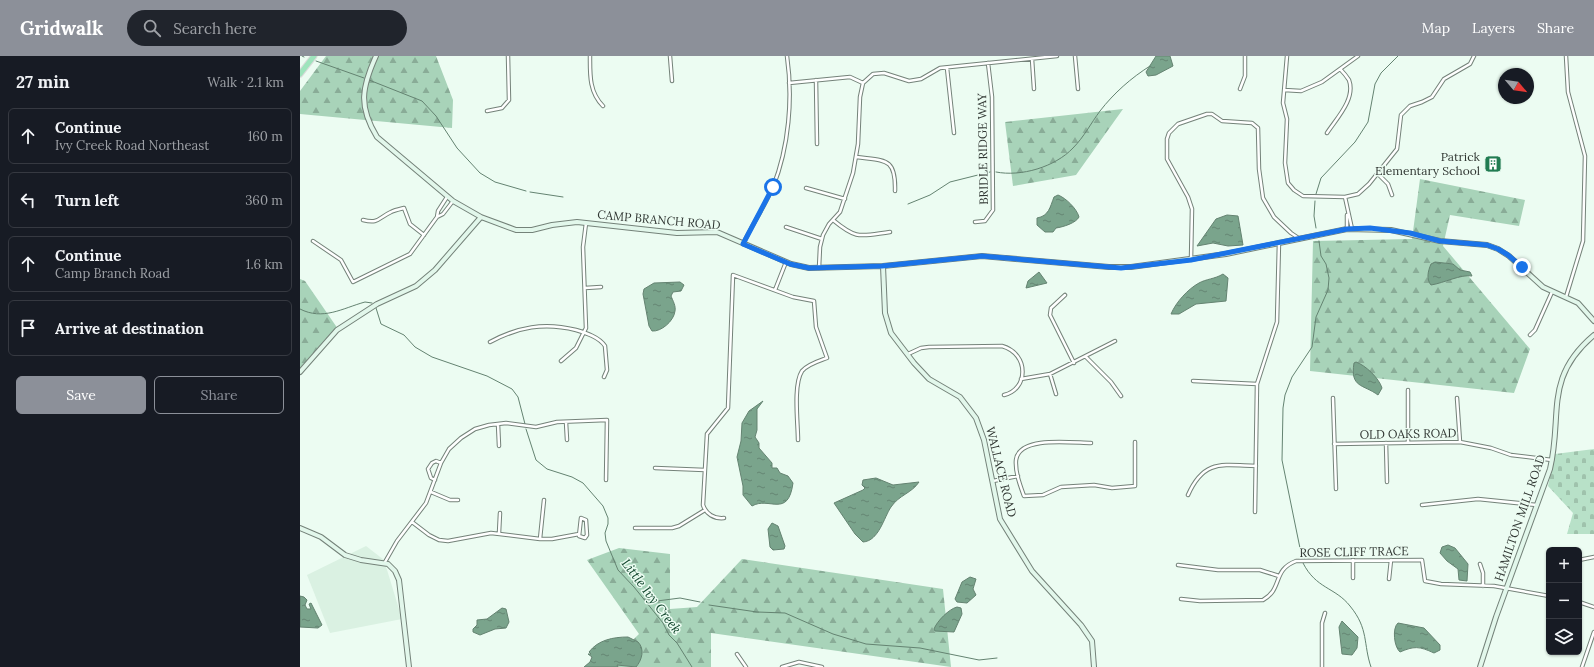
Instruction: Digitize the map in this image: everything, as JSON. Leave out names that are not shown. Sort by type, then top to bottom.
[{"type":"highway","points":[[300,74],[314,56]]},
{"type":"street","name":"CAMP BRANCH ROAD","points":[[376,56],[366,81],[363,95],[364,110],[369,124],[377,137],[447,197],[480,217],[516,230],[532,230],[566,223],[586,223],[677,233],[717,232],[786,262],[819,268],[882,266]]},
{"type":"street","points":[[487,111],[502,108],[509,100],[508,56]]},
{"type":"street","points":[[590,56],[591,83],[599,102],[603,106]]},
{"type":"street","points":[[670,56],[672,80]]},
{"type":"street","points":[[743,244],[773,187],[783,154],[787,128],[787,56]]},
{"type":"street","points":[[819,268],[822,239],[829,224],[840,212],[853,173],[856,157],[860,97],[863,83],[873,74],[884,73],[909,81],[922,80],[940,68],[1057,56]]},
{"type":"street","points":[[1075,56],[1078,89]]},
{"type":"street","points":[[1240,89],[1245,76],[1245,56]]},
{"type":"street","points":[[1287,56],[1283,103],[1287,119],[1286,163],[1288,183],[1294,190],[1303,196],[1345,197],[1358,194],[1378,174],[1397,149],[1401,115],[1410,106],[1432,97],[1444,79],[1470,64],[1474,56]]},
{"type":"street","points":[[1284,90],[1301,91],[1322,82],[1341,70],[1358,56]]},
{"type":"street","points":[[1566,56],[1568,92],[1585,156],[1582,241],[1566,297]]},
{"type":"street","points":[[1032,59],[1034,89]]},
{"type":"street","name":"BRIDLE RIDGE WAY","points":[[975,222],[986,221],[993,210],[992,98],[988,63]]},
{"type":"street","points":[[947,68],[954,133]]},
{"type":"street","points":[[1327,133],[1348,102],[1350,90],[1349,80],[1341,70]]},
{"type":"street","points":[[788,83],[850,77],[863,83]]},
{"type":"street","points":[[816,80],[817,144]]},
{"type":"street","points":[[1191,260],[1192,210],[1188,197],[1167,159],[1167,139],[1169,133],[1178,124],[1206,114],[1212,114],[1222,121],[1252,123],[1258,128],[1263,198],[1274,217],[1290,233],[1300,239]]},
{"type":"street","points":[[856,157],[884,161],[892,166],[896,174],[895,191]]},
{"type":"street","points":[[1378,174],[1388,184],[1392,195]]},
{"type":"street","points":[[806,188],[844,200]]},
{"type":"street","points":[[313,241],[341,260],[353,282],[410,254],[437,216],[441,205],[447,197]]},
{"type":"street","points":[[1345,197],[1349,229]]},
{"type":"street","points":[[437,216],[443,214],[453,201]]},
{"type":"street","points":[[441,205],[447,209]]},
{"type":"street","points":[[363,220],[372,222],[378,221],[390,212],[404,208],[410,224],[424,235]]},
{"type":"street","points":[[300,372],[337,330],[377,304],[416,286],[427,277],[480,217]]},
{"type":"street","points":[[833,220],[848,232],[858,236],[890,232]]},
{"type":"street","points":[[561,361],[576,348],[584,332],[585,288],[583,247],[586,223]]},
{"type":"street","points":[[786,227],[822,239]]},
{"type":"street","points":[[882,266],[982,256],[1121,268],[1191,260],[1279,241],[1300,239],[1349,229],[1391,230],[1440,241],[1487,245],[1498,249],[1509,256],[1542,287],[1578,303],[1594,321]]},
{"type":"street","points":[[1255,512],[1257,384],[1278,322],[1279,241]]},
{"type":"street","points":[[775,290],[786,262]]},
{"type":"street","name":"WALLACE ROAD","points":[[882,266],[887,322],[891,333],[914,363],[932,382],[957,394],[969,407],[976,418],[984,440],[1000,519],[1032,571],[1081,625],[1092,640],[1094,667]]},
{"type":"street","points":[[724,518],[712,516],[705,510],[703,505],[704,470],[707,434],[728,408],[734,275],[793,297],[814,301],[816,326],[827,358],[811,364],[803,370],[798,380],[798,440]]},
{"type":"street","points":[[585,288],[601,287]]},
{"type":"street","points":[[1530,335],[1535,330],[1552,292]]},
{"type":"street","points":[[1064,295],[1051,308],[1050,315],[1074,363]]},
{"type":"street","points":[[490,342],[505,334],[546,325],[584,332],[599,340],[605,346],[607,370],[604,377]]},
{"type":"street","name":"HAMILTON MILL ROAD","points":[[1481,667],[1506,590],[1552,460],[1556,397],[1560,384],[1574,355],[1594,335]]},
{"type":"street","points":[[1021,379],[1050,374],[1115,341]]},
{"type":"street","points":[[908,354],[921,348],[929,347],[1002,346],[1008,348],[1020,357],[1023,366],[1021,379],[1008,394],[1004,395]]},
{"type":"street","points":[[1086,356],[1111,382],[1121,396]]},
{"type":"street","points":[[1050,374],[1056,394]]},
{"type":"street","points":[[1193,381],[1257,384]]},
{"type":"street","points":[[1408,390],[1408,442]]},
{"type":"street","points":[[1333,398],[1336,489]]},
{"type":"street","points":[[1457,398],[1460,442]]},
{"type":"street","points":[[385,562],[397,541],[426,503],[441,463],[449,448],[475,429],[506,423],[536,428],[557,422],[607,420],[606,480]]},
{"type":"street","points":[[566,422],[566,440]]},
{"type":"street","points":[[498,424],[499,446]]},
{"type":"street","points":[[1091,443],[1034,443],[1025,447],[1019,452],[1016,459],[1018,476],[1024,496],[1043,496],[1061,487],[1094,485],[1112,488],[1135,486],[1135,442]]},
{"type":"street","name":"OLD OAKS ROAD","points":[[1334,444],[1460,442],[1491,448],[1511,454],[1552,460]]},
{"type":"street","points":[[1386,443],[1387,482]]},
{"type":"street","points":[[435,480],[431,478],[428,469],[432,463],[436,461],[441,463]]},
{"type":"street","points":[[1188,495],[1195,481],[1208,468],[1222,464],[1256,466]]},
{"type":"street","points":[[655,468],[704,470]]},
{"type":"street","points":[[993,481],[1018,476]]},
{"type":"street","points":[[431,492],[450,500],[458,500]]},
{"type":"street","points":[[1422,505],[1478,499],[1506,500],[1537,505]]},
{"type":"street","points":[[540,540],[544,500]]},
{"type":"street","points":[[635,528],[672,528],[679,526],[705,510]]},
{"type":"street","points":[[499,533],[500,513]]},
{"type":"street","points":[[580,518],[583,518],[586,520],[587,535],[583,538],[579,534],[579,521],[580,518]]},
{"type":"street","points":[[412,522],[429,535],[439,540],[448,541],[491,533],[540,540],[579,534]]},
{"type":"street","points":[[300,528],[321,537],[345,555],[361,560],[385,562],[393,568],[399,580],[408,667]]},
{"type":"street","points":[[1582,559],[1594,557]]},
{"type":"street","points":[[1353,560],[1353,578]]},
{"type":"street","name":"ROSE CLIFF TRACE","points":[[1181,599],[1200,601],[1263,600],[1271,596],[1275,591],[1279,576],[1286,564],[1296,561],[1353,560],[1422,560],[1426,581],[1441,584],[1483,586],[1546,596]]},
{"type":"street","points":[[1389,579],[1391,560]]},
{"type":"street","points":[[1480,564],[1483,573],[1483,586]]},
{"type":"street","points":[[1178,565],[1218,570],[1260,570],[1279,576]]},
{"type":"street","points":[[1582,603],[1594,607]]},
{"type":"street","points":[[1322,667],[1322,623],[1325,613]]},
{"type":"street","points":[[1582,667],[1594,632]]},
{"type":"street","points":[[737,654],[746,667]]},
{"type":"street","points":[[782,667],[799,662],[822,667]]},
{"type":"shaded area","points":[[366,546],[384,560],[402,619],[330,633],[307,575]]},
{"type":"green space","points":[[326,56],[436,56],[453,100],[452,128],[300,114],[300,91]]},
{"type":"green space","points":[[1123,109],[1076,175],[1013,186],[1005,122]]},
{"type":"green space","points":[[1420,179],[1525,200],[1519,226],[1450,215],[1443,246],[1530,349],[1514,393],[1310,371],[1313,241],[1412,239]]},
{"type":"green space","points":[[300,279],[305,281],[338,329],[300,374]]},
{"type":"green space","points":[[1594,449],[1594,534],[1567,534],[1573,513],[1548,486],[1555,454]]},
{"type":"green space","points":[[619,548],[670,554],[670,609],[697,607],[742,559],[943,589],[951,667],[711,633],[711,667],[605,667],[639,634],[587,560]]},
{"type":"water","points":[[1156,56],[1170,56],[1173,66],[1156,75],[1148,76],[1146,72]]},
{"type":"water","points":[[1058,195],[1071,204],[1079,217],[1066,226],[1056,228],[1053,232],[1045,232],[1037,225],[1037,218],[1047,213],[1054,197]]},
{"type":"water","points":[[1227,215],[1238,216],[1243,245],[1228,246],[1213,243],[1197,246],[1216,219]]},
{"type":"water","points":[[1435,262],[1453,264],[1460,270],[1470,272],[1472,276],[1458,277],[1431,285],[1428,280],[1428,272],[1431,264]]},
{"type":"water","points":[[1039,272],[1047,283],[1026,288],[1028,281]]},
{"type":"water","points":[[1223,274],[1228,278],[1226,301],[1196,304],[1179,314],[1171,314],[1179,300],[1191,289],[1202,282]]},
{"type":"water","points":[[680,282],[684,285],[681,291],[673,292],[671,296],[675,309],[674,315],[670,322],[659,330],[652,331],[649,326],[643,294],[644,289],[654,283]]},
{"type":"water","points":[[1356,362],[1367,369],[1378,380],[1382,388],[1378,395],[1356,381],[1353,371],[1354,363]]},
{"type":"water","points":[[763,401],[757,409],[757,430],[755,437],[759,443],[759,448],[772,463],[772,468],[777,468],[780,473],[788,476],[793,483],[787,500],[782,503],[765,503],[752,506],[743,495],[743,486],[737,457],[741,441],[742,423],[749,411]]},
{"type":"water","points":[[876,478],[893,485],[919,482],[913,489],[894,503],[873,538],[869,541],[863,542],[855,534],[834,503],[863,490],[865,488],[862,485],[863,480]]},
{"type":"water","points":[[772,523],[778,526],[785,546],[784,549],[773,550],[770,547],[768,529]]},
{"type":"water","points":[[1448,545],[1455,548],[1468,564],[1467,581],[1459,580],[1458,569],[1447,561],[1440,553],[1442,547]]},
{"type":"water","points":[[970,577],[976,579],[973,589],[976,595],[967,603],[957,602],[955,599],[962,582]]},
{"type":"water","points":[[300,596],[307,600],[305,605],[307,609],[311,609],[309,604],[311,603],[322,625],[318,628],[300,627]]},
{"type":"water","points":[[957,607],[961,608],[962,614],[954,632],[935,631],[934,629],[940,619],[950,610]]},
{"type":"water","points":[[502,608],[506,609],[509,622],[506,628],[495,629],[480,635],[473,632],[473,629],[477,625],[477,620],[487,619]]},
{"type":"water","points":[[1342,621],[1358,637],[1357,648],[1352,655],[1342,654],[1339,627]]},
{"type":"water","points":[[1398,623],[1424,628],[1440,645],[1440,650],[1434,653],[1417,648],[1400,652],[1396,646],[1394,638],[1396,625]]},
{"type":"water","points":[[628,637],[638,642],[642,651],[640,661],[636,667],[617,665],[618,667],[584,667],[590,662],[592,657],[588,654],[591,654],[589,652],[601,642]]},
{"type":"waterway","points":[[1316,194],[1321,178],[1355,142],[1368,122],[1375,84],[1381,73],[1398,56]]},
{"type":"waterway","points":[[316,61],[364,78]]},
{"type":"waterway","points":[[996,172],[1027,172],[1047,165],[1066,155],[1081,139],[1100,111],[1111,98],[1150,66]]},
{"type":"waterway","points":[[369,80],[422,101],[436,116],[457,148],[480,173],[495,182],[526,191]]},
{"type":"waterway","points":[[908,204],[930,195],[950,182],[990,172]]},
{"type":"waterway","points":[[530,192],[563,197]]},
{"type":"waterway","points":[[1315,201],[1314,216],[1316,228]]},
{"type":"waterway","points":[[1302,558],[1282,460],[1283,408],[1285,395],[1292,377],[1312,347],[1316,317],[1328,290],[1329,278],[1326,264],[1321,256],[1319,241]]},
{"type":"waterway","name":"Little Ivy Creek","points":[[300,309],[317,314],[325,314],[365,302],[372,303]]},
{"type":"waterway","name":"Little Ivy Creek","points":[[376,308],[381,324],[404,335],[415,347],[432,357],[487,376],[512,389],[518,397],[525,424]]},
{"type":"waterway","name":"Little Ivy Creek","points":[[526,429],[536,460],[547,469],[572,477],[583,483],[603,506],[608,518],[605,533],[606,541],[618,570],[663,623],[669,635],[677,643],[692,667]]},
{"type":"waterway","points":[[1303,563],[1308,572],[1314,578],[1344,600],[1356,614],[1365,636],[1371,667]]},
{"type":"waterway","points":[[644,599],[657,601],[680,598],[700,602]]},
{"type":"waterway","points":[[709,605],[757,612],[785,613],[833,634],[866,644],[920,648],[979,660],[997,658]]},
{"type":"place","name":"Patrick Elementary School","points":[[1493,164]]},
{"type":"route","points":[[773,187],[752,224],[743,244],[790,264],[809,268],[882,266],[971,256],[994,256],[1121,268],[1191,260],[1226,254],[1279,241],[1300,239],[1317,234],[1347,229],[1370,228],[1410,233],[1440,241],[1487,245],[1508,255],[1522,267]]}]
